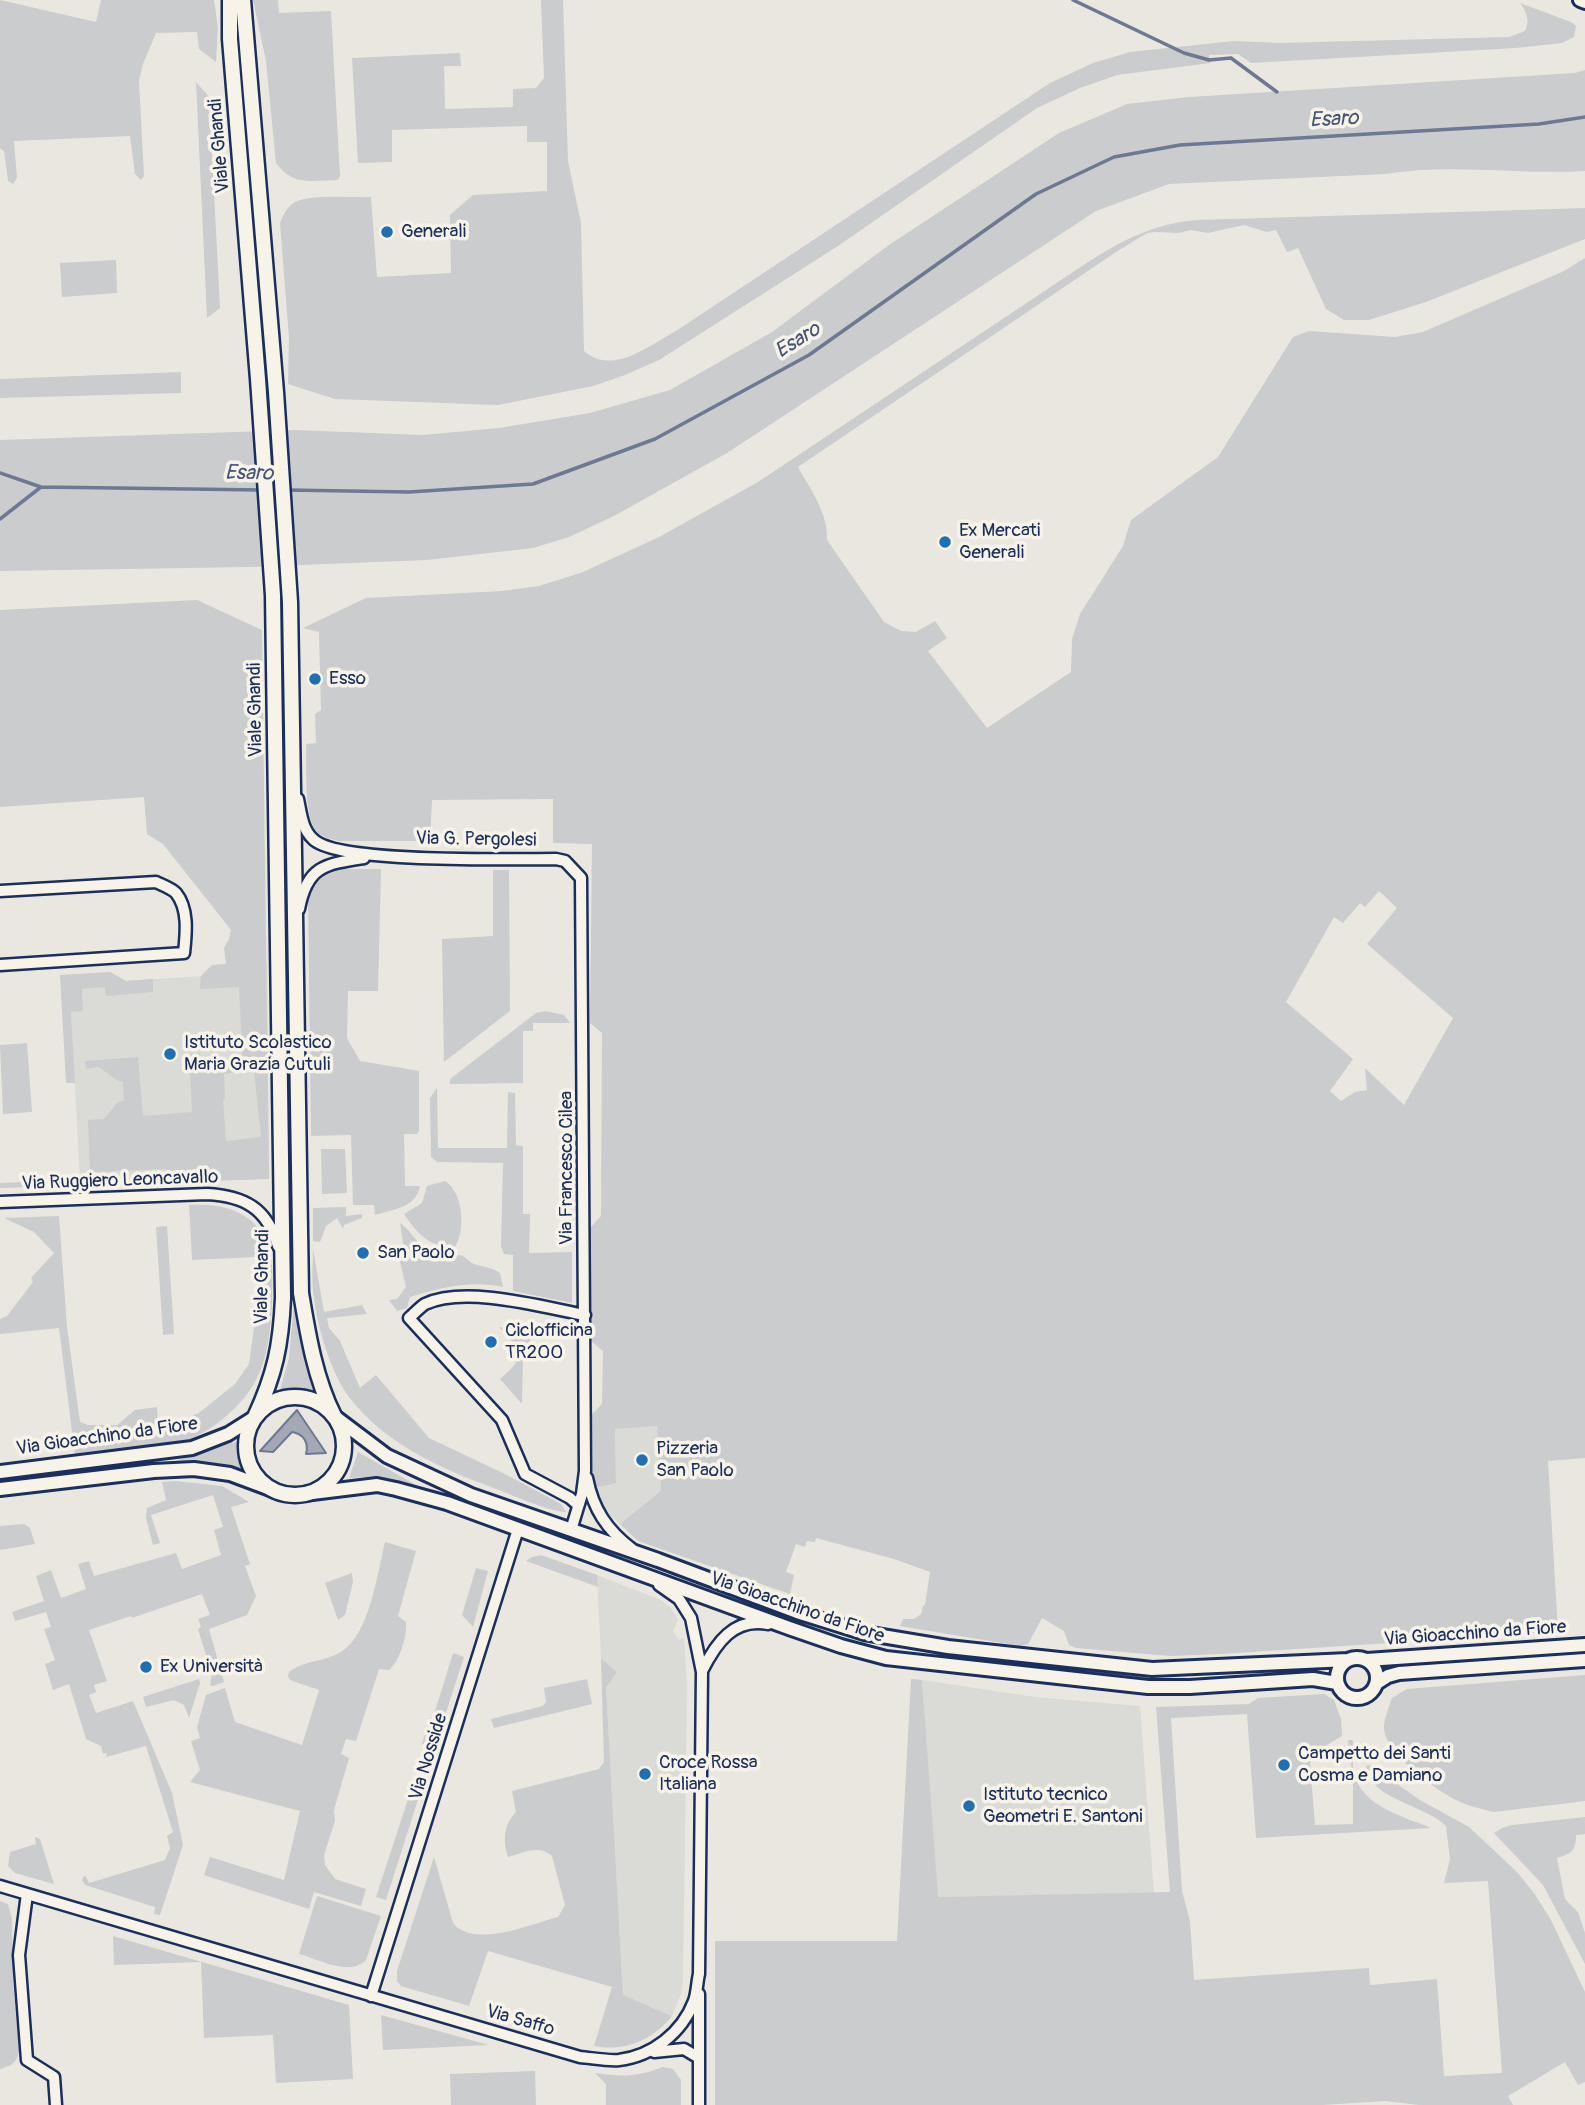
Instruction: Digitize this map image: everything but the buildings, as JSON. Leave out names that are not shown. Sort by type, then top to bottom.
[{"type":"main road","name":"Viale Ghandi","points":[[228,0],[273,596],[277,766],[284,1267],[279,1351],[255,1417]]},
{"type":"main road","name":"Viale Ghandi","points":[[245,0],[290,603],[301,1293],[317,1371],[324,1396],[334,1416]]},
{"type":"main road","points":[[288,1397],[314,1400],[325,1406],[334,1416],[341,1428],[343,1457],[338,1470],[318,1490],[304,1494],[281,1493],[267,1487],[256,1476],[248,1462],[246,1447],[248,1431],[264,1407],[288,1397]]},
{"type":"street","points":[[292,766],[303,824],[314,841],[338,851],[376,856]]},
{"type":"street","points":[[296,948],[299,908],[310,877],[333,863],[376,856]]},
{"type":"street","name":"Via G. Pergolesi","points":[[376,856],[556,859],[565,861],[573,868]]},
{"type":"street","name":"Via Francesco Cilea","points":[[573,868],[581,878],[582,895],[585,1471]]},
{"type":"street","points":[[0,891],[156,882],[175,892],[183,908],[187,931],[184,953],[0,965]]},
{"type":"street","name":"Via Ruggiero Leoncavallo","points":[[0,1202],[231,1195],[245,1201],[267,1222],[275,1236],[284,1267]]},
{"type":"street","points":[[578,1505],[570,1497],[525,1474],[502,1420],[409,1318],[425,1304],[459,1296],[495,1297],[585,1315]]},
{"type":"street","name":"Via Gioacchino da Fiore","points":[[334,1416],[387,1457],[471,1495],[821,1620],[881,1637],[1152,1669],[1348,1660]]},
{"type":"street","name":"Via Gioacchino da Fiore","points":[[0,1472],[192,1448],[208,1443],[255,1417]]},
{"type":"street","name":"Via Gioacchino da Fiore","points":[[0,1489],[154,1471],[194,1469],[230,1474],[281,1493]]},
{"type":"street","points":[[570,1530],[585,1471]]},
{"type":"street","points":[[585,1471],[592,1501],[603,1521],[615,1536],[638,1553]]},
{"type":"street","name":"Via Gioacchino da Fiore","points":[[304,1494],[377,1485],[447,1503],[789,1628],[886,1658],[1149,1687],[1313,1679],[1337,1683]]},
{"type":"street","name":"Via Nosside","points":[[371,1996],[518,1529]]},
{"type":"street","name":"Via Saffo","points":[[0,1886],[580,2057],[618,2060],[648,2053],[670,2037],[682,2023],[694,2001],[699,1974],[702,1672],[691,1618],[679,1599],[667,1589],[633,1572]]},
{"type":"street","points":[[702,1672],[727,1631],[758,1622],[789,1628]]},
{"type":"street","name":"Via Gioacchino da Fiore","points":[[1367,1660],[1585,1645]]},
{"type":"street","points":[[1348,1660],[1367,1660],[1376,1670],[1377,1684],[1370,1695],[1357,1699],[1344,1694],[1337,1683],[1339,1670],[1348,1660]]},
{"type":"street","name":"Via Gioacchino da Fiore","points":[[1377,1684],[1388,1676],[1399,1673],[1585,1660]]},
{"type":"street","points":[[27,1894],[19,1955],[27,2060],[54,2077],[56,2105]]},
{"type":"street","points":[[699,1974],[699,2105]]},
{"type":"street","points":[[648,2053],[676,2048],[691,2051],[698,2059]]},
{"type":"shaded area","points":[[0,0],[96,22],[101,0],[214,0],[218,28],[216,62],[199,49],[197,32],[156,33],[143,64],[139,81],[144,176],[141,180],[135,174],[130,136],[14,141],[17,178],[13,184],[8,181],[4,151],[0,148]]},
{"type":"shaded area","points":[[253,0],[278,0],[279,13],[331,11],[340,176],[338,180],[296,179],[276,163],[266,61]]},
{"type":"shaded area","points":[[541,0],[563,0],[568,161],[581,223],[584,351],[607,361],[642,351],[676,331],[1050,83],[1093,63],[1130,52],[1234,41],[1279,43],[1509,37],[1525,31],[1527,27],[1527,17],[1520,3],[1576,26],[1574,37],[1562,43],[1516,48],[1251,63],[1238,54],[1209,55],[1210,63],[1117,75],[1080,88],[1037,108],[838,246],[659,360],[593,386],[498,405],[335,399],[288,384],[289,338],[280,223],[292,204],[318,197],[371,197],[377,277],[451,273],[450,215],[473,195],[547,191],[547,142],[527,142],[527,126],[392,130],[392,162],[358,163],[352,58],[460,53],[461,66],[444,66],[445,109],[513,107],[513,89],[536,88],[544,78]]},
{"type":"shaded area","points":[[1585,70],[1585,171],[1434,169],[1385,174],[1169,184],[1096,211],[727,453],[614,516],[569,537],[533,548],[427,560],[251,567],[0,571],[0,440],[294,430],[423,435],[499,428],[590,413],[670,390],[772,332],[889,245],[1059,133],[1127,104],[1189,97],[1575,73]]},
{"type":"shaded area","points":[[196,82],[209,97],[220,308],[207,318]]},
{"type":"shaded area","points":[[1585,208],[1585,239],[1426,302],[1369,320],[1344,320],[1326,309],[1298,248],[1287,252],[1276,230],[1267,232],[1244,225],[1208,233],[1191,230],[1178,233],[1147,233],[798,467],[822,511],[827,540],[884,622],[901,631],[916,632],[935,621],[947,638],[928,651],[987,728],[1071,672],[1072,639],[1080,614],[1123,546],[1131,520],[1218,457],[1293,337],[1309,331],[1395,337],[1423,332],[1564,271],[1585,258],[1585,1458],[1548,1461],[1558,1632],[1170,1656],[1076,1648],[1069,1645],[1064,1631],[1042,1618],[1028,1644],[1020,1646],[900,1626],[903,1619],[914,1619],[921,1614],[930,1572],[894,1559],[816,1538],[815,1542],[807,1541],[805,1547],[796,1544],[786,1572],[794,1575],[790,1594],[638,1541],[620,1524],[661,1491],[657,1426],[615,1429],[616,1483],[593,1488],[592,1414],[602,1404],[603,1351],[591,1341],[591,1227],[601,1216],[602,1033],[590,1023],[592,844],[553,843],[553,799],[432,800],[430,841],[339,841],[318,833],[310,816],[306,744],[316,743],[315,714],[321,710],[319,632],[303,628],[366,598],[502,591],[539,586],[583,572],[659,537],[758,482],[1114,247],[1154,229],[1198,220]],"holes":[[[1379,891],[1397,908],[1367,944],[1453,1018],[1404,1105],[1365,1068],[1367,1090],[1355,1092],[1341,1101],[1330,1091],[1353,1059],[1286,1002],[1334,917],[1343,923],[1360,903],[1365,907]]]},
{"type":"shaded area","points":[[116,260],[117,293],[62,297],[60,263]]},
{"type":"shaded area","points":[[181,372],[181,393],[0,398],[0,379]]},
{"type":"shaded area","points":[[197,600],[262,630],[269,1179],[0,1188],[0,1183],[167,1176],[166,1169],[90,1172],[88,1120],[104,1119],[118,1102],[124,1101],[123,1082],[99,1067],[86,1069],[85,1061],[138,1057],[143,1116],[192,1112],[189,1054],[200,1053],[201,1066],[235,1063],[236,1072],[224,1074],[226,1141],[261,1137],[254,1071],[243,1072],[239,987],[200,989],[201,976],[212,965],[226,964],[224,948],[231,930],[163,844],[147,834],[144,797],[0,807],[0,610]]},
{"type":"shaded area","points":[[342,869],[381,869],[378,991],[348,991],[347,1038],[360,1061],[419,1071],[419,1131],[417,1134],[404,1134],[405,1186],[420,1186],[418,1193],[409,1203],[375,1215],[374,1205],[353,1205],[351,1135],[311,1136],[308,901],[320,880],[329,873]]},
{"type":"shaded area","points":[[493,870],[509,870],[510,1011],[444,1062],[442,939],[493,936]]},
{"type":"shaded area","name":"Istituto Scolastico Maria Grazia Cutuli","points":[[267,963],[269,1174],[80,1179],[69,975],[110,972],[126,981],[201,976],[212,965]]},
{"type":"shaded area","points":[[110,972],[126,981],[153,979],[153,992],[106,996],[105,987],[82,989],[83,1011],[71,1012],[75,1083],[66,1083],[60,975]]},
{"type":"shaded area","points":[[545,1011],[564,1015],[570,1023],[533,1023],[533,1031],[523,1031],[523,1083],[450,1084],[450,1079],[536,1013]]},
{"type":"shaded area","points":[[27,1043],[32,1112],[3,1114],[0,1045]]},
{"type":"shaded area","points":[[437,1088],[438,1148],[507,1148],[508,1092],[515,1093],[516,1145],[523,1146],[523,1214],[530,1214],[529,1253],[572,1252],[572,1303],[513,1291],[513,1255],[504,1254],[501,1246],[503,1163],[437,1162],[431,1157],[430,1098]]},
{"type":"shaded area","points":[[321,1149],[345,1149],[347,1193],[322,1194]]},
{"type":"shaded area","points":[[445,1181],[456,1194],[461,1212],[461,1231],[455,1247],[431,1242],[404,1214],[422,1203],[427,1186]]},
{"type":"shaded area","points":[[189,1205],[219,1206],[245,1216],[263,1235],[269,1249],[272,1265],[271,1322],[260,1371],[236,1407],[219,1422],[190,1439],[149,1449],[75,1456],[59,1328],[0,1334],[0,1319],[7,1316],[33,1282],[31,1278],[54,1253],[34,1232],[4,1218],[59,1216],[67,1327],[80,1422],[88,1425],[117,1425],[135,1410],[157,1407],[158,1422],[182,1420],[199,1413],[235,1384],[249,1364],[257,1306],[256,1257],[192,1260]]},
{"type":"shaded area","points":[[346,1207],[346,1216],[362,1214],[362,1218],[344,1225],[343,1229],[337,1218],[326,1226],[320,1242],[313,1241],[313,1208]]},
{"type":"shaded area","points":[[400,1223],[433,1252],[460,1255],[474,1264],[497,1271],[500,1273],[503,1287],[479,1284],[444,1288],[410,1297],[407,1308],[397,1311],[389,1300],[397,1299],[406,1287],[399,1258],[405,1256]]},
{"type":"shaded area","points":[[167,1226],[174,1334],[163,1335],[156,1227]]},
{"type":"shaded area","points":[[313,1249],[324,1312],[362,1305],[367,1314],[327,1318],[329,1328],[340,1341],[360,1388],[376,1375],[429,1438],[561,1504],[566,1512],[529,1502],[432,1462],[395,1440],[363,1413],[342,1387],[322,1335],[313,1291]]},
{"type":"shaded area","points":[[294,1303],[307,1366],[316,1392],[300,1389],[280,1390],[289,1358]]},
{"type":"shaded area","points":[[499,1327],[530,1329],[530,1358],[523,1359],[522,1404],[500,1379],[515,1364],[518,1353]]},
{"type":"shaded area","points":[[297,1410],[326,1453],[306,1454],[305,1440],[292,1432],[273,1452],[260,1451]]},
{"type":"shaded area","points":[[705,1419],[661,1492],[620,1524],[602,1508],[594,1488],[616,1482],[615,1429]]},
{"type":"shaded area","points":[[238,1441],[239,1461],[244,1471],[226,1465],[175,1461]]},
{"type":"shaded area","points":[[358,1452],[418,1486],[366,1477],[349,1478]]},
{"type":"shaded area","points":[[162,1482],[222,1486],[249,1502],[231,1507],[250,1564],[245,1566],[256,1596],[247,1615],[209,1629],[224,1682],[213,1686],[210,1685],[212,1674],[198,1629],[201,1627],[198,1619],[210,1615],[202,1594],[89,1630],[107,1681],[94,1685],[96,1692],[89,1695],[96,1713],[133,1701],[172,1793],[183,1845],[160,1915],[154,1914],[155,1907],[85,1885],[82,1880],[84,1876],[89,1883],[165,1860],[170,1848],[167,1836],[173,1832],[146,1746],[106,1757],[107,1753],[103,1754],[101,1746],[86,1739],[69,1684],[53,1690],[45,1664],[55,1660],[44,1629],[51,1627],[46,1612],[15,1621],[12,1612],[44,1601],[36,1576],[51,1570],[61,1598],[86,1589],[78,1564],[89,1561],[94,1576],[176,1553],[182,1569],[221,1555],[214,1530],[223,1527],[213,1495],[151,1515],[160,1543],[153,1545],[146,1518],[147,1508],[166,1500]]},
{"type":"shaded area","points":[[24,1524],[30,1528],[35,1544],[0,1550],[0,1526]]},
{"type":"shaded area","points":[[385,1542],[416,1551],[398,1616],[406,1622],[405,1634],[402,1648],[393,1666],[389,1670],[379,1669],[356,1741],[346,1739],[341,1754],[349,1758],[334,1810],[335,1821],[324,1855],[325,1865],[335,1879],[366,1889],[361,1906],[314,1892],[309,1909],[204,1875],[210,1857],[284,1880],[300,1811],[190,1782],[200,1770],[191,1741],[200,1738],[197,1727],[206,1695],[225,1688],[235,1722],[302,1745],[319,1690],[290,1680],[289,1672],[301,1665],[335,1655],[351,1643],[366,1618]]},
{"type":"shaded area","points":[[541,1555],[597,1575],[598,1587],[526,1561]]},
{"type":"shaded area","points":[[476,1568],[488,1571],[473,1627],[462,1615]]},
{"type":"shaded area","points":[[352,1573],[353,1582],[345,1615],[338,1620],[325,1583]]},
{"type":"shaded area","points":[[597,1575],[661,1600],[678,1619],[673,1631],[679,1640],[684,1638],[687,1685],[683,1980],[681,1994],[672,2016],[623,1995],[606,1688],[617,1672],[601,1658]]},
{"type":"shaded area","points":[[453,1653],[464,1657],[435,1747],[422,1744],[430,1718],[433,1718]]},
{"type":"shaded area","points":[[601,1658],[617,1672],[606,1688],[623,1995],[672,2016],[647,2038],[617,2047],[594,2046],[612,1987],[488,1951],[469,2006],[401,1986],[397,1981],[397,1971],[434,1857],[453,1923],[462,1930],[474,1934],[503,1932],[558,1917],[565,1905],[552,1856],[536,1850],[508,1857],[505,1833],[516,1812],[512,1791],[599,1769],[604,1762]]},
{"type":"shaded area","points":[[1585,1675],[1585,1801],[1494,1812],[1467,1805],[1422,1778],[1387,1740],[1385,1718],[1392,1698],[1407,1689]]},
{"type":"shaded area","points":[[199,1679],[189,1718],[184,1705],[174,1700],[146,1707],[143,1697]]},
{"type":"shaded area","points":[[587,1679],[592,1704],[494,1728],[491,1719],[543,1706],[546,1702],[544,1688]]},
{"type":"shaded area","points":[[911,1679],[922,1680],[938,1897],[1170,1892],[1156,1707],[1249,1704],[1258,1698],[1324,1694],[1334,1700],[1341,1719],[1342,1736],[1312,1754],[1310,1762],[1315,1825],[1353,1824],[1353,1782],[1348,1740],[1353,1740],[1354,1773],[1365,1794],[1385,1809],[1431,1828],[1256,1838],[1247,1714],[1171,1718],[1182,1891],[1190,1921],[1194,1980],[1369,1968],[1370,1985],[1437,1979],[1444,2076],[1502,2073],[1488,1881],[1444,1883],[1450,1859],[1446,1826],[1377,1786],[1369,1777],[1366,1766],[1370,1765],[1420,1800],[1469,1827],[1517,1872],[1534,1893],[1551,1920],[1585,1992],[1585,2082],[1578,2085],[1565,2062],[1508,2096],[1513,2105],[1419,2105],[1385,2101],[1323,2105],[715,2105],[715,1941],[897,1941]]},
{"type":"shaded area","points":[[922,1680],[1035,1697],[1140,1706],[1154,1893],[937,1897]]},
{"type":"shaded area","points":[[411,1790],[420,1793],[386,1900],[376,1897]]},
{"type":"shaded area","points":[[1585,1817],[1585,1834],[1576,1835],[1572,1851],[1557,1858],[1565,1899],[1578,1912],[1585,1933],[1585,1964],[1543,1885],[1494,1833],[1512,1825]]},
{"type":"shaded area","points":[[35,1837],[40,1839],[54,1884],[15,1873],[8,1866],[10,1852],[36,1844]]},
{"type":"shaded area","points":[[317,1896],[381,1916],[366,1960],[359,1965],[343,1967],[299,1954]]},
{"type":"shaded area","points":[[0,1901],[8,1904],[12,1919],[13,1982],[19,2051],[13,2063],[0,2069]]},
{"type":"shaded area","points":[[113,1936],[349,2005],[353,2079],[276,2083],[273,2035],[204,2038],[201,1962],[114,1965]]},
{"type":"shaded area","points":[[381,2015],[489,2045],[383,2050]]},
{"type":"shaded area","points":[[663,2067],[673,2069],[681,2080],[681,2105],[606,2105],[606,2084],[595,2073],[629,2075]]},
{"type":"shaded area","points":[[535,2071],[536,2105],[451,2105],[450,2074]]},
{"type":"waterway","points":[[1073,0],[1184,53],[1209,60],[1231,58],[1277,92]]},
{"type":"waterway","name":"Esaro","points":[[287,490],[409,492],[533,484],[655,439],[809,355],[1036,194],[1114,157],[1180,145],[1539,124],[1585,117]]},
{"type":"waterway","name":"Esaro","points":[[0,473],[41,487],[262,490]]},
{"type":"waterway","points":[[0,519],[41,487]]},
{"type":"place","name":"Generali","points":[[387,232]]},
{"type":"place","name":"Ex Mercati Generali","points":[[945,542]]},
{"type":"place","name":"Esso","points":[[315,679]]},
{"type":"place","name":"Istituto Scolastico Maria Grazia Cutuli","points":[[170,1054]]},
{"type":"place","name":"San Paolo","points":[[363,1253]]},
{"type":"place","name":"Ciclofficina TR200","points":[[491,1342]]},
{"type":"place","name":"Pizzeria San Paolo","points":[[642,1460]]},
{"type":"place","name":"Ex Università","points":[[146,1667]]},
{"type":"place","name":"Campetto dei Santi Cosma e Damiano","points":[[1284,1765]]},
{"type":"place","name":"Croce Rossa Italiana","points":[[645,1774]]},
{"type":"place","name":"Istituto tecnico Geometri E. Santoni","points":[[969,1806]]}]
